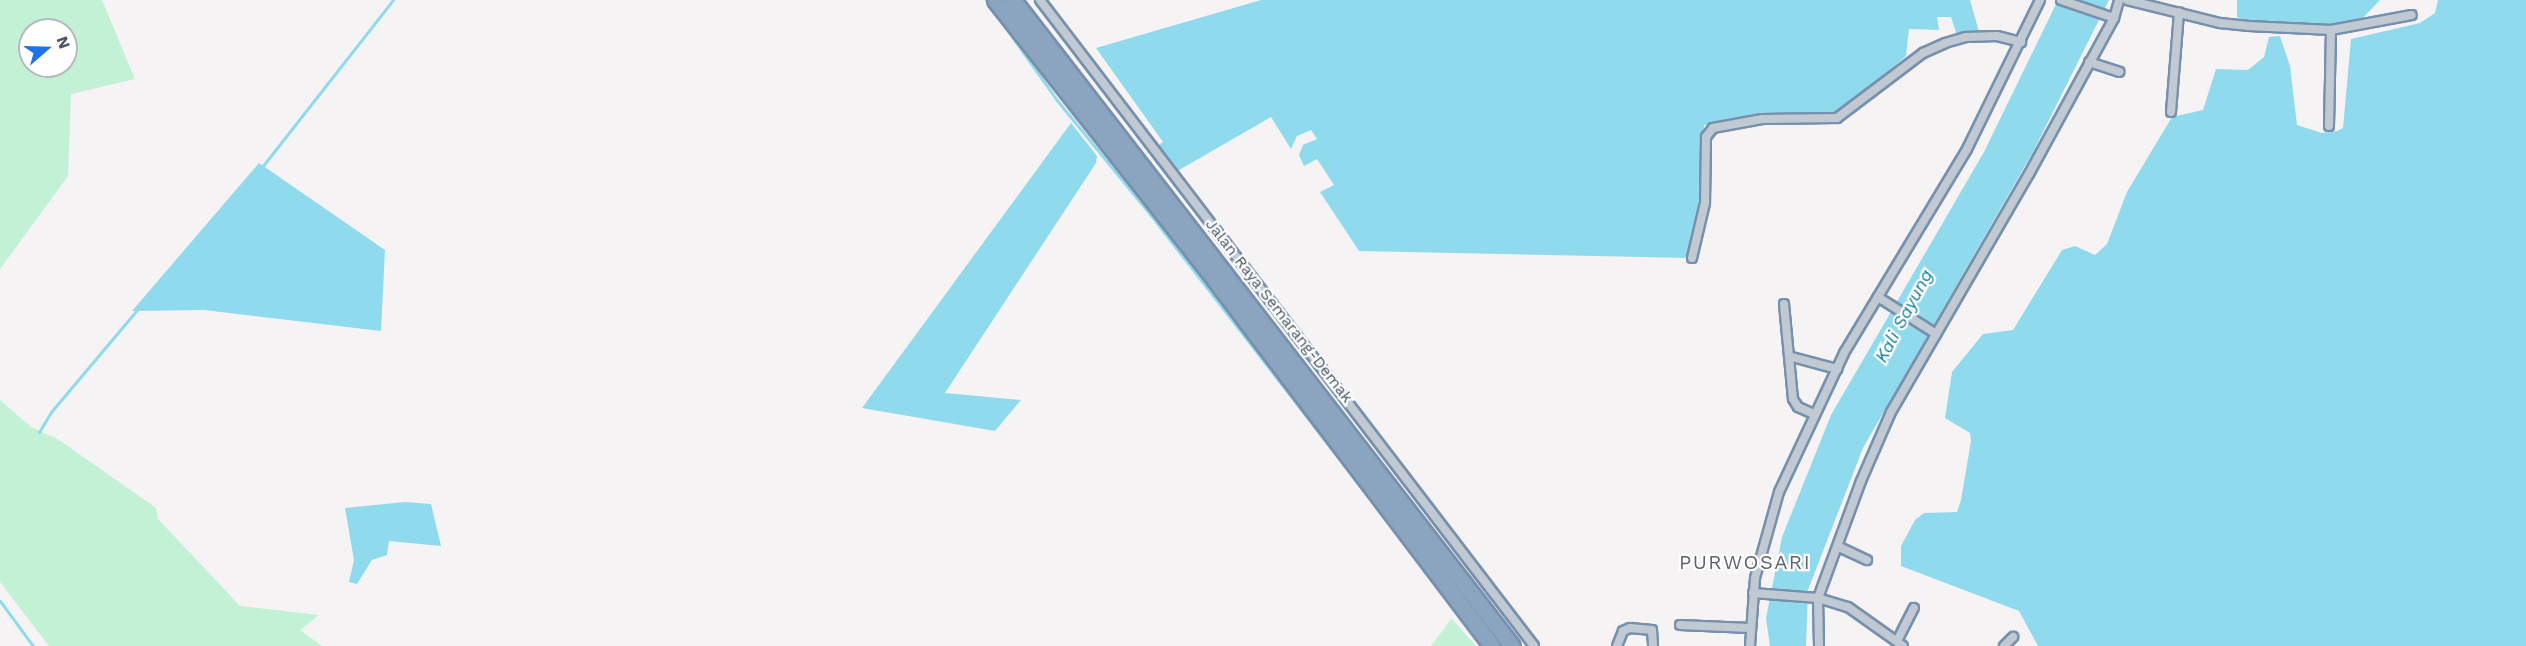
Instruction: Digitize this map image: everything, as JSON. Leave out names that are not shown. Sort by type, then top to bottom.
[{"type":"highway","name":"Jalan Raya Semarang-Demak","points":[[995,0],[1492,646]]},
{"type":"highway","name":"Jalan Raya Semarang-Demak","points":[[1018,2],[1512,646]]},
{"type":"highway","points":[[1391,512],[1403,501]]},
{"type":"street","points":[[1040,0],[1534,646]]},
{"type":"street","points":[[1750,646],[1753,593],[1779,492],[1814,414],[1837,369],[1935,206],[2021,42],[2040,0]]},
{"type":"street","points":[[2061,0],[2114,18]]},
{"type":"street","points":[[1819,646],[1814,598],[1839,547],[1861,481],[1891,412],[1934,332],[2114,18],[2120,0]]},
{"type":"street","points":[[2127,0],[2220,24],[2331,30],[2412,15]]},
{"type":"street","points":[[2171,112],[2180,12]]},
{"type":"street","points":[[2329,126],[2331,30]]},
{"type":"street","points":[[1692,258],[1705,203],[1706,137],[1713,128],[1762,119],[1837,118],[1923,53],[1966,38],[1997,36],[2021,42]]},
{"type":"street","points":[[2089,62],[2119,72]]},
{"type":"street","points":[[1879,297],[1934,332]]},
{"type":"street","points":[[1784,304],[1792,357],[1794,404],[1814,414]]},
{"type":"street","points":[[1792,357],[1837,369]]},
{"type":"street","points":[[1839,547],[1867,560]]},
{"type":"street","points":[[1753,593],[1814,598],[1848,607],[1900,644],[1914,608]]},
{"type":"street","points":[[1680,625],[1750,628]]},
{"type":"street","points":[[1617,646],[1623,631],[1630,628],[1652,630],[1653,646]]},
{"type":"street","points":[[1883,646],[1887,636]]},
{"type":"street","points":[[2004,646],[2013,637]]},
{"type":"green space","points":[[0,0],[102,0],[135,79],[71,94],[68,176],[0,269]]},
{"type":"green space","points":[[0,400],[31,427],[59,440],[156,508],[158,519],[240,606],[319,615],[300,630],[322,646],[49,646],[0,582]]},
{"type":"green space","points":[[1452,619],[1476,646],[1431,646]]},
{"type":"water","points":[[1261,0],[1970,0],[1980,35],[1958,38],[1951,17],[1937,17],[1939,30],[1909,29],[1906,56],[1839,114],[1704,125],[1702,213],[1689,258],[1359,251],[1320,192],[1334,185],[1317,159],[1304,166],[1299,155],[1303,145],[1317,139],[1311,130],[1297,136],[1291,149],[1271,117],[1174,173],[1155,148],[1163,142],[1096,48]]},
{"type":"water","name":"Kali Sayung","points":[[2058,0],[2109,0],[2033,152],[1863,448],[1808,590],[1806,646],[1770,646],[1766,618],[1782,537],[1831,415],[1984,152]]},
{"type":"water","points":[[2237,0],[2380,0],[2360,21],[2309,27],[2245,23],[2237,17]]},
{"type":"water","points":[[2438,0],[2526,0],[2526,646],[2038,646],[2019,611],[1901,566],[1901,546],[1915,520],[1924,513],[1957,512],[1961,500],[1971,441],[1970,433],[1945,418],[1952,372],[1983,334],[2013,330],[2062,250],[2075,246],[2095,255],[2107,244],[2127,192],[2172,117],[2203,110],[2216,69],[2248,70],[2264,57],[2269,37],[2280,36],[2290,66],[2297,125],[2322,133],[2337,131],[2343,128],[2351,39],[2420,23],[2435,13]]},
{"type":"water","points":[[1071,123],[1097,156],[1096,163],[945,393],[1021,400],[995,431],[862,408]]},
{"type":"water","points":[[259,163],[385,250],[381,331],[204,310],[132,311]]},
{"type":"water","points":[[405,502],[431,504],[441,546],[389,541],[387,555],[372,560],[357,584],[349,582],[354,560],[345,508]]},
{"type":"waterway","points":[[262,167],[393,0]]},
{"type":"waterway","points":[[986,0],[1056,99],[1153,218],[1419,562]]},
{"type":"waterway","points":[[39,432],[51,412],[137,310]]},
{"type":"waterway","points":[[0,601],[33,646]]},
{"type":"district","name":"PURWOSARI","points":[[1745,562]]}]
